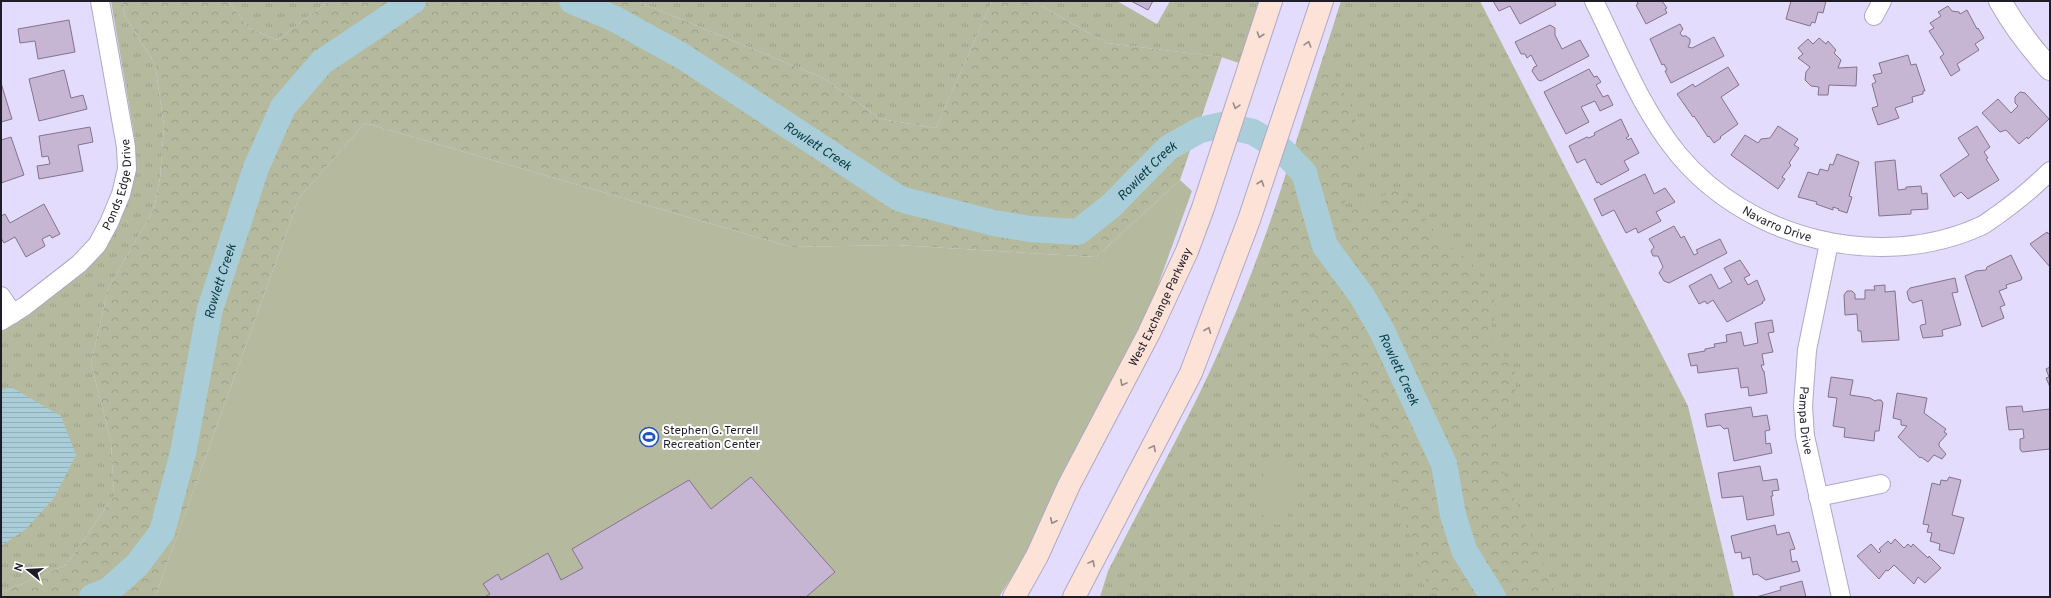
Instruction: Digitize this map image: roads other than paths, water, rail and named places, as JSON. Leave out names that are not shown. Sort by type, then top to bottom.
[{"type":"main road","name":"West Exchange Parkway","points":[[1014,597],[1036,556],[1069,486],[1149,333],[1187,251],[1203,208],[1271,1]]},
{"type":"main road","points":[[1074,597],[1191,373],[1249,220],[1322,1]]},
{"type":"street","name":"Ponds Edge Drive","points":[[7,318],[79,264],[96,245],[109,223],[122,194],[127,169],[126,147],[100,1]]},
{"type":"street","name":"Navarro Drive","points":[[1594,1],[1635,89],[1678,154],[1706,183],[1742,209],[1784,228],[1829,243],[1871,248],[1931,243],[1982,226],[2027,193],[2050,172]]},
{"type":"street","points":[[2000,1],[2029,46],[2050,69]]},
{"type":"street","name":"Pampa Drive","points":[[1829,243],[1807,350],[1803,398],[1805,436],[1841,597]]},
{"type":"street","points":[[1,296],[7,318]]},
{"type":"street","points":[[1818,497],[1881,484]]},
{"type":"waterway","name":"Rowlett Creek","points":[[92,597],[109,590],[137,565],[162,532],[183,453],[210,309],[256,168],[283,107],[322,62],[413,1]]},
{"type":"waterway","name":"Rowlett Creek","points":[[572,1],[613,18],[682,56],[900,199],[994,223],[1030,229],[1078,232],[1111,206],[1168,148],[1200,130],[1222,125],[1253,132],[1282,150],[1304,173],[1325,246],[1362,296],[1382,331],[1444,464],[1453,515],[1464,550],[1493,597]]},
{"type":"place","name":"Stephen G. Terrell Recreation Center","points":[[649,437]]}]
